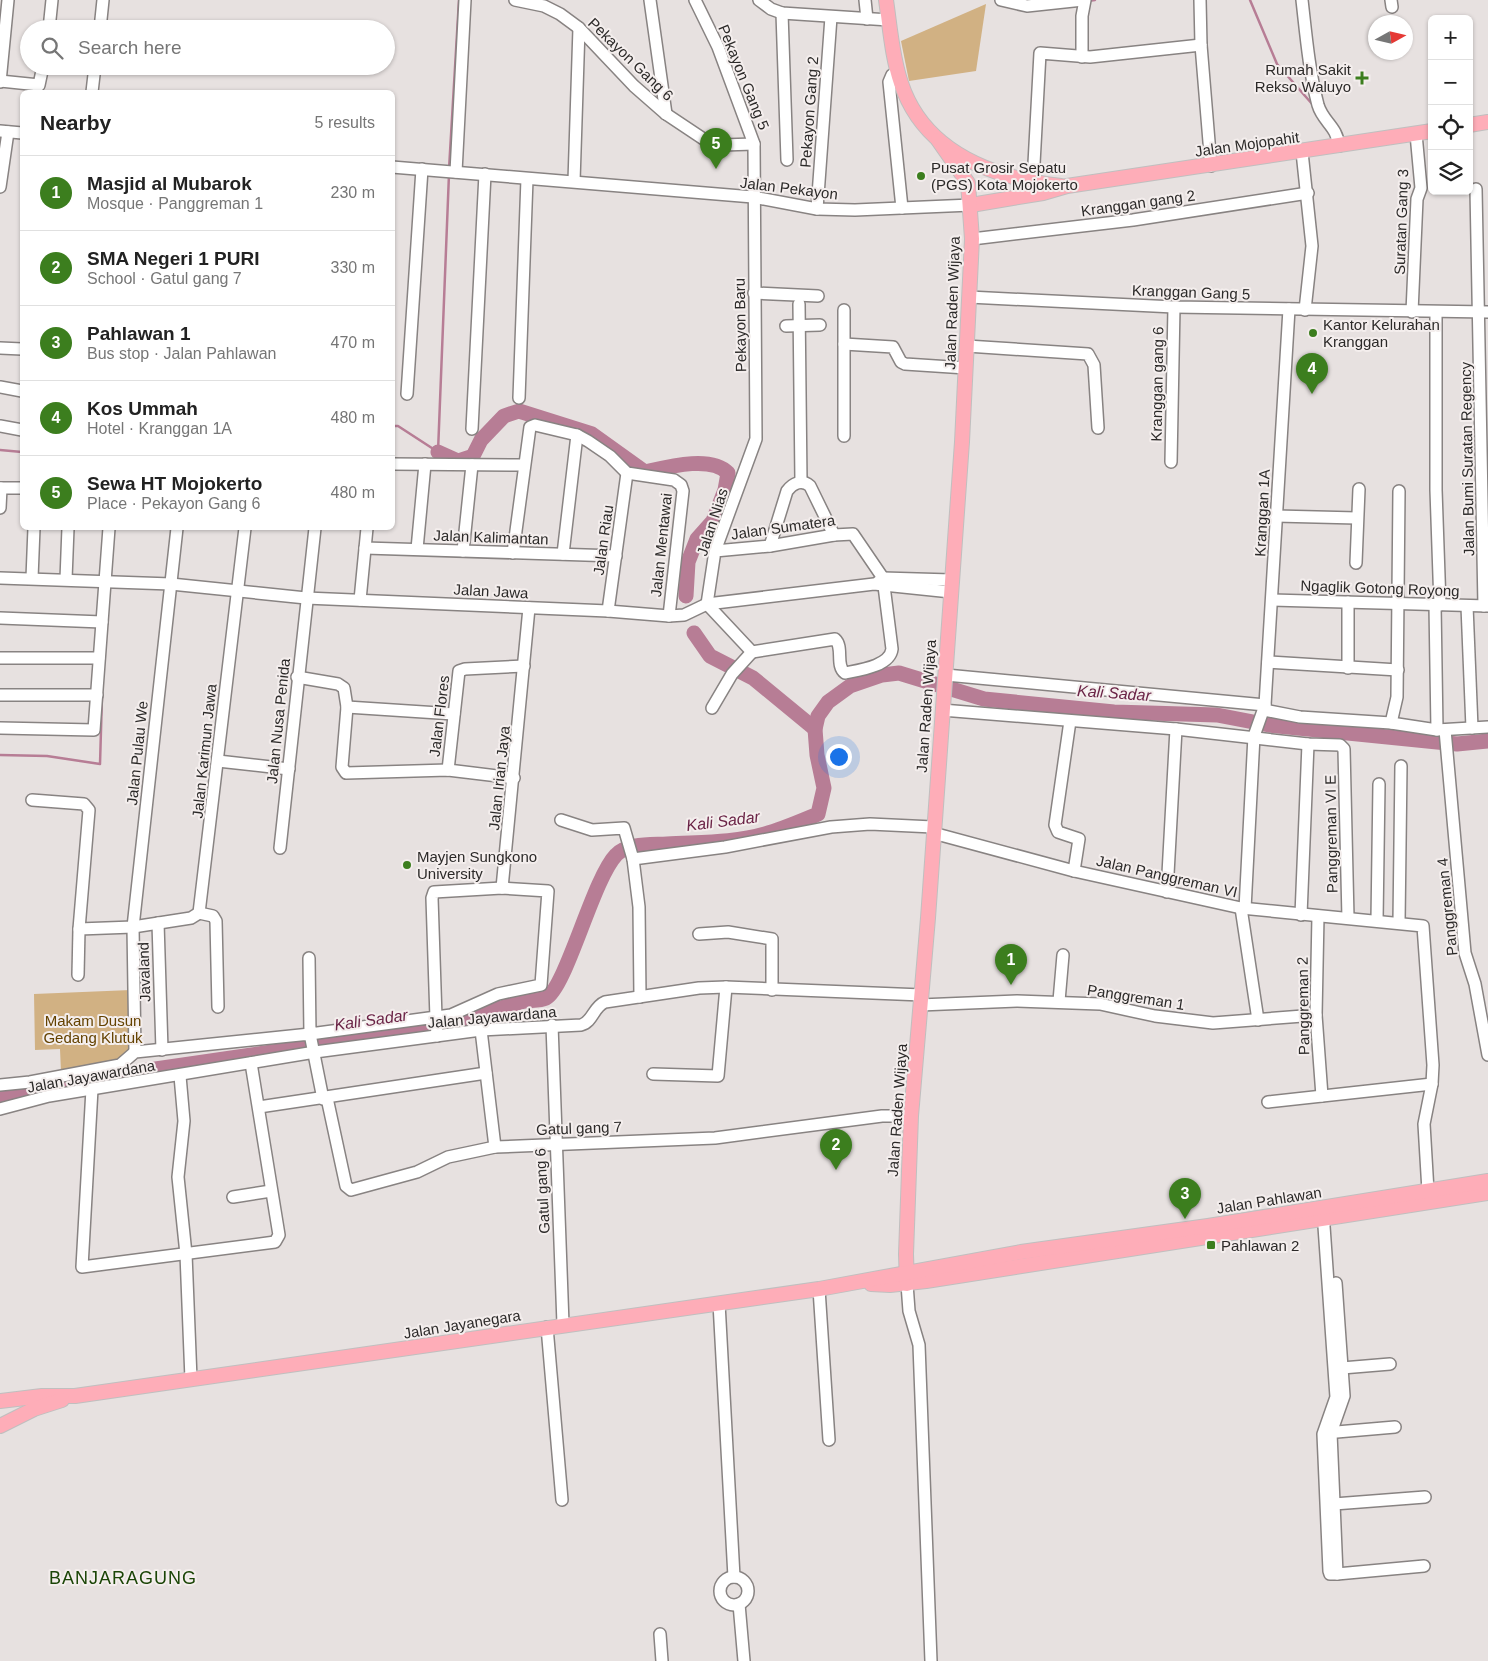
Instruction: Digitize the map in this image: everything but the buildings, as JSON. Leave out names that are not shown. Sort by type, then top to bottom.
[{"type":"main road","name":"Jalan Mojopahit","points":[[886,0],[898,72],[912,108],[925,127],[938,140],[973,164],[1001,174],[1033,182],[1067,186]]},
{"type":"main road","points":[[1473,124],[1488,122]]},
{"type":"main road","name":"Jalan Mojopahit","points":[[971,206],[1043,193],[1067,186],[1211,166],[1428,132]]},
{"type":"main road","name":"Jalan Raden Wijaya","points":[[907,1278],[911,1116],[945,678],[966,368],[972,239],[968,183],[938,140]]},
{"type":"main road","name":"Jalan Pahlawan","points":[[1327,1213],[1428,1191],[1486,1188]]},
{"type":"main road","name":"Jalan Pahlawan","points":[[907,1278],[1486,1188]]},
{"type":"main road","name":"Jalan Jayanegara","points":[[0,1401],[42,1396],[75,1396],[563,1324],[853,1283],[907,1278]]},
{"type":"main road","name":"Jalan Jayanegara","points":[[0,1426],[34,1409],[75,1396]]},
{"type":"street","points":[[49,20],[52,0]]},
{"type":"street","points":[[101,20],[104,0]]},
{"type":"street","points":[[451,171],[465,0]]},
{"type":"street","name":"Pekayon Gang 6","points":[[515,0],[553,9],[579,28],[634,86],[666,114],[710,142],[722,145],[754,144]]},
{"type":"street","points":[[650,0],[666,114]]},
{"type":"street","name":"Pekayon Gang 5","points":[[695,0],[718,47],[754,144],[753,197]]},
{"type":"street","points":[[759,0],[770,9],[782,13],[889,20]]},
{"type":"street","points":[[865,0],[868,19]]},
{"type":"street","points":[[1001,0],[1027,6],[1084,2],[1082,57]]},
{"type":"street","points":[[1200,0],[1201,45],[1211,166]]},
{"type":"street","points":[[1302,0],[1310,71],[1319,107],[1335,128],[1339,146]]},
{"type":"street","points":[[5,2],[0,82],[39,85],[41,75]]},
{"type":"street","points":[[782,13],[787,160]]},
{"type":"street","name":"Pekayon Gang 2","points":[[817,208],[830,17]]},
{"type":"street","points":[[574,181],[579,28]]},
{"type":"street","points":[[1033,182],[1040,53],[1082,57],[1201,45]]},
{"type":"street","points":[[898,72],[892,75],[889,82],[902,208]]},
{"type":"street","points":[[92,90],[94,75]]},
{"type":"street","points":[[890,106],[901,103],[912,108]]},
{"type":"street","points":[[0,181],[4,132],[20,134]]},
{"type":"street","name":"Suratan Gang 3","points":[[1412,312],[1417,200],[1426,188],[1416,134]]},
{"type":"street","points":[[1302,152],[1308,193],[1312,251],[1305,310]]},
{"type":"street","name":"Jalan Pekayon","points":[[395,167],[485,174],[527,180],[574,181],[753,197],[817,208],[855,210],[971,206]]},
{"type":"street","points":[[407,394],[422,169]]},
{"type":"street","points":[[472,429],[485,174]]},
{"type":"street","points":[[519,398],[527,180]]},
{"type":"street","name":"Jalan Bumi Suratan Regency","points":[[1478,189],[1484,312],[1486,606]]},
{"type":"street","name":"Kranggan gang 2","points":[[972,239],[1133,220],[1308,193]]},
{"type":"street","name":"Pekayon Baru","points":[[752,451],[757,428],[753,197]]},
{"type":"street","points":[[754,293],[818,296]]},
{"type":"street","name":"Kranggan Gang 5","points":[[969,298],[1174,307],[1484,312]]},
{"type":"street","points":[[799,304],[800,482]]},
{"type":"street","name":"Kranggan gang 6","points":[[1171,462],[1174,307]]},
{"type":"street","name":"Kranggan 1A","points":[[1258,1020],[1243,909],[1260,719],[1268,662],[1289,309]]},
{"type":"street","points":[[844,310],[844,436]]},
{"type":"street","name":"Panggreman 4","points":[[1436,312],[1436,490],[1443,733],[1447,753],[1465,953],[1475,984],[1488,1055]]},
{"type":"street","points":[[786,326],[820,326]]},
{"type":"street","points":[[844,344],[893,347],[901,362],[905,364],[966,368]]},
{"type":"street","points":[[967,346],[1088,354],[1094,365],[1098,428]]},
{"type":"street","points":[[0,348],[20,349]]},
{"type":"street","points":[[0,387],[20,391]]},
{"type":"street","points":[[513,553],[523,465],[531,426],[535,425],[577,436],[603,450],[627,473]]},
{"type":"street","points":[[0,426],[20,430]]},
{"type":"street","points":[[563,554],[577,436]]},
{"type":"street","name":"Jalan Nias","points":[[702,606],[715,551],[752,451]]},
{"type":"street","points":[[395,464],[523,465]]},
{"type":"street","points":[[416,549],[426,464]]},
{"type":"street","points":[[463,551],[472,465]]},
{"type":"street","name":"Jalan Mentawai","points":[[627,473],[674,480],[681,485],[683,491],[669,616]]},
{"type":"street","name":"Jalan Riau","points":[[608,610],[627,473]]},
{"type":"street","points":[[770,546],[787,491],[793,484],[800,482],[810,486],[834,535]]},
{"type":"street","points":[[0,508],[1,488],[20,488]]},
{"type":"street","points":[[1356,563],[1359,488]]},
{"type":"street","points":[[1391,724],[1397,702],[1399,491]]},
{"type":"street","points":[[1276,516],[1358,518]]},
{"type":"street","points":[[32,578],[34,530]]},
{"type":"street","points":[[66,580],[68,530]]},
{"type":"street","points":[[0,728],[94,730],[107,581],[109,530]]},
{"type":"street","name":"Jalan Pulau We","points":[[135,1052],[133,926],[177,530]]},
{"type":"street","name":"Jalan Karimun Jawa","points":[[199,913],[244,530]]},
{"type":"street","name":"Jalan Nusa Penida","points":[[280,848],[297,677],[315,530]]},
{"type":"street","points":[[360,600],[368,530]]},
{"type":"street","name":"Jalan Sumatera","points":[[715,551],[770,546],[848,533],[856,536],[881,583]]},
{"type":"street","name":"Jalan Kalimantan","points":[[365,548],[616,556]]},
{"type":"street","name":"Jalan Jawa","points":[[0,578],[171,584],[306,598],[608,610],[669,616],[684,615],[702,606],[881,583],[951,586]]},
{"type":"street","points":[[712,708],[732,674],[752,652],[832,639],[838,643],[841,669],[844,673],[888,660],[892,649],[881,583]]},
{"type":"street","name":"Ngaglik Gotong Royong","points":[[1272,600],[1486,606]]},
{"type":"street","points":[[1348,602],[1348,668]]},
{"type":"street","points":[[702,606],[752,652]]},
{"type":"street","points":[[1466,606],[1472,728]]},
{"type":"street","name":"Jalan Irian Jaya","points":[[502,888],[525,608]]},
{"type":"street","points":[[0,618],[102,622]]},
{"type":"street","points":[[0,658],[99,658]]},
{"type":"street","points":[[1268,662],[1398,670]]},
{"type":"street","name":"Jalan Flores","points":[[448,770],[458,674],[462,669],[520,666]]},
{"type":"street","points":[[297,677],[342,686],[346,692],[347,707],[342,767],[346,773],[448,770],[511,778]]},
{"type":"street","points":[[945,678],[1260,719],[1308,744],[1301,915]]},
{"type":"street","points":[[0,695],[97,695]]},
{"type":"street","points":[[347,707],[454,714]]},
{"type":"street","points":[[942,709],[1176,729],[1260,719],[1300,717],[1391,724],[1443,733],[1488,727]]},
{"type":"street","points":[[1070,721],[1055,825],[1058,832],[1079,839],[1074,871]]},
{"type":"street","points":[[1167,892],[1176,729]]},
{"type":"street","name":"Panggreman VI E","points":[[1308,744],[1340,745],[1344,750],[1348,918]]},
{"type":"street","points":[[218,761],[289,769]]},
{"type":"street","points":[[1399,922],[1401,766]]},
{"type":"street","points":[[1377,920],[1379,784]]},
{"type":"street","points":[[32,800],[84,804],[90,810],[79,928],[78,975]]},
{"type":"street","points":[[561,820],[592,830],[624,828],[632,854],[639,907],[640,997]]},
{"type":"street","name":"Jalan Panggreman VI","points":[[632,854],[725,847],[830,827],[870,824],[933,830],[1074,871],[1243,909],[1421,925],[1424,929],[1433,1065],[1432,1084]]},
{"type":"street","points":[[0,1085],[30,1082],[120,1065],[135,1052],[312,1043],[437,1027],[498,994],[541,985],[548,891],[502,888],[437,891],[432,895],[437,1027]]},
{"type":"street","points":[[79,928],[158,923],[191,918],[199,913],[213,916],[216,921],[218,1006]]},
{"type":"street","name":"Panggreman 2","points":[[1318,916],[1316,1014],[1322,1096]]},
{"type":"street","name":"Javaland","points":[[158,923],[162,1050]]},
{"type":"street","points":[[699,934],[728,932],[772,940],[772,990]]},
{"type":"street","points":[[1059,1001],[1063,954]]},
{"type":"street","points":[[309,958],[312,1043],[325,1098]]},
{"type":"street","points":[[653,1074],[718,1076],[726,987]]},
{"type":"street","name":"Jalan Jayawardana","points":[[0,1110],[40,1098],[251,1063],[312,1043],[437,1027],[481,1030],[586,1024],[601,1004],[699,988],[726,987],[921,1000]]},
{"type":"street","name":"Panggreman 1","points":[[921,1000],[1059,1001],[1106,1004],[1155,1016],[1198,1022],[1258,1020],[1316,1014]]},
{"type":"street","name":"Gatul gang 6","points":[[552,1025],[563,1324]]},
{"type":"street","points":[[481,1030],[495,1147]]},
{"type":"street","points":[[92,1090],[82,1267],[277,1240],[279,1235],[251,1063]]},
{"type":"street","points":[[259,1107],[486,1073]]},
{"type":"street","points":[[180,1076],[184,1121],[178,1177],[186,1254],[191,1379]]},
{"type":"street","points":[[1268,1102],[1432,1084],[1424,1124],[1428,1191]]},
{"type":"street","name":"Gatul gang 7","points":[[325,1098],[346,1186],[351,1190],[417,1172],[448,1157],[495,1147],[555,1143],[715,1138],[872,1117],[911,1116]]},
{"type":"street","points":[[233,1198],[271,1191]]},
{"type":"street","points":[[1327,1213],[1342,1368],[1343,1401],[1327,1433],[1334,1504],[1337,1574]]},
{"type":"street","points":[[1327,1213],[1336,1397],[1327,1433],[1329,1571],[1330,1574],[1337,1574],[1424,1566]]},
{"type":"street","points":[[907,1278],[909,1311],[919,1344],[931,1661]]},
{"type":"street","points":[[819,1289],[828,1440]]},
{"type":"street","points":[[719,1303],[734,1577]]},
{"type":"street","points":[[547,1327],[562,1500]]},
{"type":"street","points":[[1342,1368],[1390,1364]]},
{"type":"street","points":[[1327,1433],[1395,1427]]},
{"type":"street","points":[[1334,1504],[1425,1497]]},
{"type":"street","points":[[734,1577],[742,1580],[747,1586],[748,1595],[739,1604],[730,1604],[721,1594],[722,1584],[734,1577]]},
{"type":"street","points":[[739,1604],[744,1661]]},
{"type":"street","points":[[660,1634],[662,1661]]},
{"type":"green space","points":[[986,4],[976,71],[909,81],[901,41]]},
{"type":"green space","name":"Makam Dusun Gedang Klutuk","points":[[131,990],[133,1050],[119,1062],[61,1072],[60,1049],[35,1050],[34,994]]},
{"type":"waterway","points":[[449,169],[459,0]]},
{"type":"waterway","points":[[1088,1],[1095,0]]},
{"type":"waterway","points":[[1250,0],[1277,64],[1313,105]]},
{"type":"waterway","points":[[438,452],[449,174]]},
{"type":"waterway","points":[[438,452],[458,461],[473,456],[481,440],[504,416],[519,411],[592,434],[645,472],[700,463],[720,468],[728,473],[725,490],[713,521],[697,539],[688,562],[686,596]]},
{"type":"waterway","points":[[395,426],[398,426],[438,452]]},
{"type":"waterway","points":[[0,450],[20,452]]},
{"type":"waterway","points":[[694,633],[710,656],[753,678],[815,729]]},
{"type":"waterway","name":"Kali Sadar","points":[[0,1096],[73,1081],[449,1026],[520,1002],[546,998],[554,990],[562,975],[607,868],[621,851],[640,845],[716,842],[753,837],[778,830],[818,814],[824,788],[817,755],[815,729],[818,716],[828,702],[850,686],[882,675],[899,673],[984,699],[1114,712],[1217,715],[1269,725],[1457,744],[1488,741]]},
{"type":"waterway","points":[[0,755],[47,756],[100,764],[102,696]]},
{"type":"place","name":"Rumah Sakit Rekso Waluyo","points":[[1362,78]]},
{"type":"place","name":"Sewa HT Mojokerto","points":[[716,169]]},
{"type":"place","name":"Pusat Grosir Sepatu (PGS) Kota Mojokerto","points":[[921,176]]},
{"type":"place","name":"Kantor Kelurahan Kranggan","points":[[1313,333]]},
{"type":"place","name":"Kos Ummah","points":[[1312,394]]},
{"type":"place","name":"Mayjen Sungkono University","points":[[407,865]]},
{"type":"place","name":"Masjid al Mubarok","points":[[1011,985]]},
{"type":"place","name":"SMA Negeri 1 PURI","points":[[836,1170]]},
{"type":"place","name":"Pahlawan 1","points":[[1185,1219]]},
{"type":"place","name":"Pahlawan 2","points":[[1211,1245]]},
{"type":"district","name":"BANJARAGUNG","points":[[123,1578]]}]
